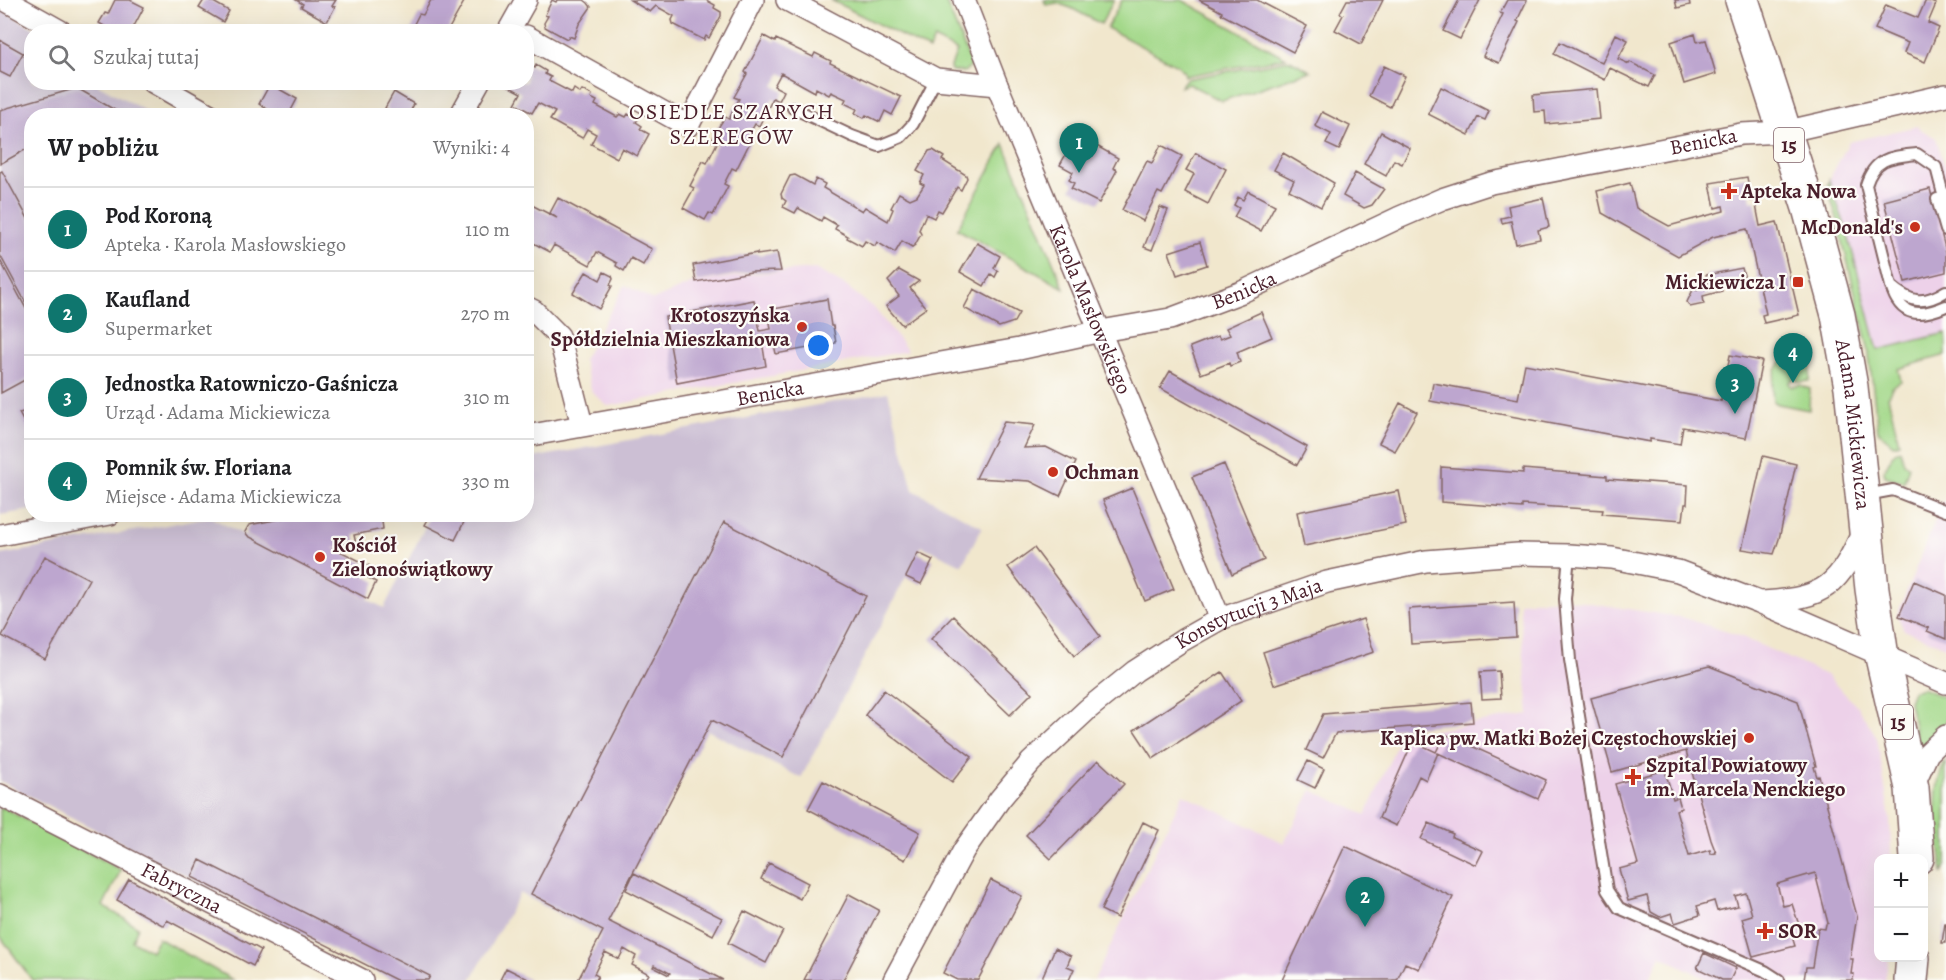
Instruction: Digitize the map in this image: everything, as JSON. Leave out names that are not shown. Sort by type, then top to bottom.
[{"type":"main road","name":"Adama Mickiewicza","points":[[1742,0],[1809,208],[1838,315],[1851,387],[1872,589],[1882,657],[1912,788],[1917,854]]},
{"type":"main road","points":[[1911,980],[1913,962]]},
{"type":"street","points":[[5,0],[48,24]]},
{"type":"street","points":[[518,24],[526,0]]},
{"type":"street","points":[[534,42],[688,126],[753,0]]},
{"type":"street","points":[[787,0],[936,79],[997,86]]},
{"type":"street","name":"Karola Masłowskiego","points":[[964,0],[997,86],[1220,619]]},
{"type":"street","points":[[167,90],[199,108]]},
{"type":"street","points":[[464,108],[475,90]]},
{"type":"street","name":"Benicka","points":[[534,434],[1019,349],[1170,319],[1232,296],[1442,199],[1491,183],[1741,134],[1784,132],[1946,95]]},
{"type":"street","points":[[534,311],[559,336],[582,425]]},
{"type":"street","name":"Konstytucji 3 Maja","points":[[1759,602],[1789,600],[1818,593],[1837,579],[1851,557],[1864,511]]},
{"type":"street","points":[[0,535],[68,522]]},
{"type":"street","name":"Konstytucji 3 Maja","points":[[894,980],[964,850],[1000,799],[1031,762],[1088,709],[1135,671],[1183,639],[1220,619],[1327,582],[1426,561],[1518,554],[1612,558],[1678,571],[1759,602],[1946,683]]},
{"type":"street","points":[[1912,788],[1928,753],[1946,735]]},
{"type":"street","name":"Fabryczna","points":[[0,795],[362,980]]},
{"type":"lane","points":[[793,108],[879,146],[901,137],[913,124],[936,79]]},
{"type":"lane","points":[[1941,165],[1917,154],[1889,158],[1876,164],[1866,185],[1897,302],[1903,309],[1915,313],[1928,313],[1946,306]]},
{"type":"lane","points":[[1941,165],[1946,207]]},
{"type":"lane","points":[[1941,165],[1932,177],[1946,230]]},
{"type":"lane","points":[[1891,286],[1911,300],[1935,298],[1946,291]]},
{"type":"lane","points":[[1864,511],[1893,489],[1946,512]]},
{"type":"lane","points":[[1569,555],[1565,599],[1570,660],[1607,890],[1619,908],[1766,971],[1779,980]]},
{"type":"shaded area","points":[[0,9],[27,24],[24,24],[24,90],[108,90],[140,108],[24,108],[24,511],[0,515]]},
{"type":"shaded area","points":[[1918,126],[1936,138],[1946,171],[1946,333],[1878,351],[1847,231],[1829,180],[1849,142]]},
{"type":"shaded area","points":[[815,269],[846,286],[875,309],[908,351],[608,406],[592,392],[583,360],[625,285],[653,300],[693,283],[750,274]]},
{"type":"shaded area","points":[[888,392],[913,490],[982,527],[962,565],[922,546],[801,778],[707,730],[601,937],[520,893],[471,980],[391,980],[0,781],[0,555],[182,522],[220,522],[384,608],[427,522],[534,522],[534,458]]},
{"type":"shaded area","points":[[1943,501],[1946,502],[1946,647],[1904,630],[1897,615]]},
{"type":"shaded area","name":"Szpital Powiatowy im. Marcela Nenckiego","points":[[1565,599],[1685,618],[1740,636],[1826,675],[1857,706],[1877,737],[1890,819],[1891,854],[1874,854],[1874,962],[1888,962],[1885,980],[1709,980],[1661,956],[1649,980],[1094,980],[1183,794],[1284,843],[1312,790],[1366,815],[1399,739],[1423,732],[1529,714],[1519,602]]},
{"type":"green space","points":[[831,0],[945,0],[972,66],[964,72],[952,71],[950,69],[957,51],[934,39],[929,50]]},
{"type":"green space","points":[[1044,0],[1114,0],[1101,24],[1057,3],[1046,5]]},
{"type":"green space","points":[[1122,0],[1182,0],[1286,58],[1185,76],[1184,71],[1177,65],[1107,28]]},
{"type":"green space","points":[[1290,60],[1310,71],[1222,101],[1189,84],[1180,87],[1186,79]]},
{"type":"green space","points":[[1004,144],[1064,288],[957,229]]},
{"type":"green space","points":[[1829,180],[1847,231],[1878,350],[1946,333],[1946,355],[1898,369],[1901,381],[1892,387],[1888,396],[1899,443],[1893,445],[1878,431],[1868,347],[1837,218],[1827,187]]},
{"type":"green space","points":[[1782,361],[1811,362],[1810,381],[1800,382],[1793,379],[1789,383],[1792,387],[1800,385],[1810,389],[1809,410],[1773,401],[1773,380]]},
{"type":"green space","points":[[1900,450],[1904,463],[1909,466],[1904,482],[1885,476],[1884,470],[1895,452]]},
{"type":"green space","points":[[1922,688],[1946,698],[1946,725],[1919,750],[1909,702],[1913,691]]},
{"type":"green space","points":[[1946,760],[1946,865],[1943,874],[1936,801],[1937,787]]},
{"type":"green space","points":[[0,806],[121,870],[103,906],[138,927],[132,941],[151,951],[158,938],[233,980],[32,980],[0,936]]},
{"type":"building","points":[[115,0],[130,0],[144,7],[135,24],[99,23],[105,13],[108,14]]},
{"type":"building","points":[[204,0],[210,0],[229,11],[223,22],[199,8]]},
{"type":"building","points":[[296,0],[336,0],[327,22],[301,7],[303,4]]},
{"type":"building","points":[[431,0],[465,0],[452,24],[414,24],[419,14],[423,15]]},
{"type":"building","points":[[552,0],[556,2],[557,0],[584,0],[591,7],[579,24],[574,38],[569,36],[567,39],[545,27],[544,23],[548,16],[545,15]]},
{"type":"building","points":[[630,0],[706,0],[715,5],[714,8],[721,12],[721,16],[709,38],[706,36],[704,40],[673,24],[674,16],[656,6],[650,12]]},
{"type":"building","points":[[1199,0],[1257,0],[1307,26],[1293,52]]},
{"type":"building","points":[[1347,0],[1383,0],[1361,44],[1335,30],[1343,15],[1340,13]]},
{"type":"building","points":[[1459,0],[1480,0],[1460,39],[1443,31]]},
{"type":"building","points":[[1507,0],[1527,0],[1499,63],[1483,56],[1503,14],[1500,13]]},
{"type":"building","points":[[1675,0],[1689,0],[1690,5],[1677,8]]},
{"type":"building","points":[[1926,0],[1936,4],[1928,23],[1939,28],[1925,62],[1904,53],[1908,43],[1875,29],[1886,5],[1918,18]]},
{"type":"building","points":[[1616,34],[1628,40],[1618,59],[1629,64],[1630,62],[1655,75],[1649,87],[1610,68],[1605,80],[1554,54],[1560,42],[1602,63]]},
{"type":"building","points":[[1695,34],[1697,42],[1706,40],[1716,74],[1684,84],[1671,42]]},
{"type":"building","points":[[764,36],[775,42],[776,39],[813,57],[815,53],[831,61],[830,63],[901,97],[892,115],[885,111],[880,122],[866,115],[864,118],[855,113],[857,109],[844,103],[846,99],[831,92],[829,95],[816,88],[815,92],[781,73],[774,86],[784,91],[779,101],[773,98],[759,126],[755,124],[746,140],[750,142],[736,170],[732,168],[724,184],[728,186],[713,215],[709,213],[705,220],[683,208],[694,188],[690,186],[703,161],[707,163],[717,143],[712,141],[716,131],[725,117],[729,119],[739,99],[734,97]]},
{"type":"building","points":[[0,40],[23,53],[10,77],[0,72]]},
{"type":"building","points":[[536,65],[551,77],[549,81],[572,93],[574,89],[580,93],[582,90],[592,95],[591,98],[597,101],[595,105],[617,117],[620,114],[626,117],[628,114],[638,119],[636,122],[642,126],[640,129],[649,134],[637,156],[622,148],[617,158],[591,144],[596,134],[587,129],[582,138],[550,120],[555,112],[538,103],[534,110],[515,104],[521,93],[515,90],[534,90]]},
{"type":"building","points":[[1384,66],[1405,76],[1390,107],[1369,96]]},
{"type":"building","points":[[1441,87],[1489,111],[1485,120],[1478,117],[1469,135],[1428,114]]},
{"type":"building","points":[[1597,89],[1600,119],[1546,124],[1545,111],[1534,112],[1533,95]]},
{"type":"building","points":[[70,90],[80,90],[111,108],[24,108],[24,150],[0,164],[0,110]]},
{"type":"building","points":[[267,90],[281,90],[297,99],[292,108],[265,108],[259,104]]},
{"type":"building","points":[[394,92],[414,104],[412,108],[385,108]]},
{"type":"building","points":[[1322,112],[1350,126],[1339,150],[1326,144],[1331,134],[1315,126]]},
{"type":"building","points":[[1381,132],[1410,148],[1402,164],[1394,160],[1386,176],[1364,164]]},
{"type":"building","points":[[1086,140],[1118,158],[1113,168],[1117,170],[1099,203],[1071,189],[1074,183],[1069,180],[1073,172],[1060,165],[1071,145],[1080,150]]},
{"type":"building","points":[[1161,145],[1182,156],[1162,194],[1158,192],[1143,221],[1122,210],[1147,161],[1152,163]]},
{"type":"building","points":[[933,150],[944,157],[942,160],[966,175],[967,178],[961,190],[957,187],[942,212],[938,210],[934,218],[926,214],[919,230],[921,234],[912,247],[902,241],[895,253],[877,242],[875,246],[865,241],[862,246],[847,238],[848,236],[835,229],[837,225],[823,217],[821,221],[798,208],[795,213],[783,207],[786,201],[781,194],[790,176],[795,175],[813,185],[816,179],[825,184],[823,188],[862,211],[865,207],[888,221],[893,209],[891,208],[899,193],[910,199],[917,196],[924,185],[920,183],[924,175],[917,171],[929,151]]},
{"type":"building","points":[[1196,153],[1226,169],[1208,204],[1185,192],[1194,174],[1186,170]]},
{"type":"building","points":[[1283,153],[1334,183],[1321,207],[1289,190],[1294,180],[1274,170]]},
{"type":"building","points":[[2,171],[24,211],[24,299],[0,255],[0,172]]},
{"type":"building","points":[[1355,173],[1384,189],[1372,205],[1364,208],[1343,196]]},
{"type":"building","points":[[1747,177],[1751,201],[1755,200],[1760,226],[1777,222],[1799,315],[1764,323],[1762,315],[1766,314],[1747,229],[1713,237],[1678,256],[1602,213],[1597,191],[1630,183],[1636,208],[1669,226],[1724,211],[1723,206],[1715,208],[1710,183]]},
{"type":"building","name":"McDonald's","points":[[1930,189],[1946,252],[1946,272],[1905,282],[1884,201]]},
{"type":"building","points":[[1248,191],[1275,205],[1261,231],[1234,217],[1239,208],[1234,205],[1238,197],[1243,200]]},
{"type":"building","points":[[558,198],[652,249],[643,265],[631,258],[624,271],[616,266],[617,263],[597,252],[590,265],[554,245],[550,252],[534,243],[534,206],[557,218],[550,213]]},
{"type":"building","points":[[1543,198],[1549,227],[1538,230],[1540,239],[1516,244],[1511,221],[1502,223],[1501,218],[1510,216],[1508,206]]},
{"type":"building","points":[[1160,207],[1168,210],[1152,250],[1144,247]]},
{"type":"building","points":[[1200,242],[1207,265],[1177,275],[1169,252]]},
{"type":"building","points":[[977,243],[1000,256],[994,268],[998,271],[995,277],[991,274],[984,286],[960,272]]},
{"type":"building","points":[[777,252],[781,271],[751,272],[696,282],[693,265],[757,253],[757,255]]},
{"type":"building","points":[[0,260],[24,305],[24,380],[1,393]]},
{"type":"building","points":[[1742,268],[1745,279],[1720,284],[1722,291],[1703,296],[1704,304],[1690,307],[1687,302],[1693,290],[1709,287],[1706,275]]},
{"type":"building","points":[[899,270],[919,281],[910,288],[926,308],[902,325],[886,306],[899,296],[888,281]]},
{"type":"building","points":[[586,272],[600,280],[604,272],[612,276],[610,285],[612,286],[599,309],[573,293]]},
{"type":"building","points":[[974,289],[1019,313],[1014,322],[999,327],[964,308]]},
{"type":"building","points":[[827,299],[836,343],[776,354],[773,339],[762,341],[766,366],[677,383],[665,317],[754,300],[760,331],[771,329],[768,310]]},
{"type":"building","points":[[1261,312],[1272,337],[1237,352],[1240,362],[1230,366],[1229,363],[1201,374],[1190,347],[1218,336],[1220,339],[1230,335],[1226,328]]},
{"type":"building","points":[[1730,355],[1762,361],[1746,438],[1683,427],[1680,444],[1650,439],[1650,442],[1430,401],[1433,383],[1518,399],[1525,364],[1721,401]]},
{"type":"building","points":[[1170,371],[1307,447],[1297,465],[1160,388]]},
{"type":"building","points":[[1400,403],[1417,412],[1395,451],[1379,443]]},
{"type":"building","points":[[24,412],[24,423],[19,413]]},
{"type":"building","points":[[1004,422],[1035,425],[1024,448],[1046,447],[1076,462],[1060,496],[1030,481],[976,478]]},
{"type":"building","points":[[1763,456],[1796,464],[1774,554],[1742,549]]},
{"type":"building","points":[[1224,464],[1264,560],[1232,574],[1192,477]]},
{"type":"building","points":[[1441,467],[1523,473],[1523,469],[1607,476],[1607,479],[1688,485],[1687,504],[1685,504],[1683,520],[1602,514],[1603,510],[1522,505],[1522,508],[1441,502]]},
{"type":"building","points":[[1132,488],[1174,589],[1145,601],[1103,500]]},
{"type":"building","points":[[1399,491],[1406,525],[1304,546],[1297,512]]},
{"type":"building","name":"Kościół Zielonoświątkowy","points":[[264,522],[382,522],[383,529],[354,535],[356,544],[334,548],[370,566],[365,576],[376,582],[368,599],[248,536],[245,532],[249,525]]},
{"type":"building","points":[[427,522],[464,522],[455,540],[425,525]]},
{"type":"building","points":[[724,522],[866,596],[783,757],[712,720],[608,921],[723,980],[640,980],[642,977],[646,979],[649,974],[632,965],[636,956],[624,949],[619,959],[605,952],[594,974],[598,976],[596,980],[578,980],[603,931],[531,894]],"holes":[[[654,965],[670,973],[669,975],[653,967]]]},
{"type":"building","points":[[1034,548],[1100,636],[1074,656],[1008,567]]},
{"type":"building","points":[[918,553],[933,560],[921,584],[906,577]]},
{"type":"building","points":[[45,556],[89,579],[45,659],[2,636]]},
{"type":"building","points":[[1914,581],[1946,595],[1946,639],[1927,631],[1929,628],[1899,616]]},
{"type":"building","points":[[1514,602],[1516,637],[1411,644],[1409,609]]},
{"type":"building","points":[[953,616],[1032,693],[1010,715],[931,639]]},
{"type":"building","points":[[1363,619],[1374,652],[1274,685],[1263,652]]},
{"type":"building","points":[[1709,666],[1798,701],[1816,766],[1814,767],[1817,777],[1819,776],[1857,916],[1850,959],[1853,959],[1851,974],[1854,974],[1853,980],[1804,980],[1806,967],[1812,967],[1818,928],[1825,929],[1828,923],[1815,873],[1777,884],[1783,906],[1792,904],[1799,925],[1789,927],[1795,946],[1753,957],[1742,918],[1752,915],[1746,893],[1735,896],[1738,906],[1717,911],[1714,901],[1697,906],[1700,915],[1675,923],[1672,913],[1660,917],[1651,912],[1647,896],[1628,901],[1619,869],[1638,864],[1615,784],[1665,770],[1673,799],[1678,797],[1681,808],[1676,810],[1689,856],[1710,850],[1711,854],[1716,853],[1686,751],[1612,772],[1591,698]]},
{"type":"building","points":[[1499,671],[1501,698],[1482,699],[1480,672]]},
{"type":"building","points":[[1222,672],[1241,701],[1153,759],[1134,730]]},
{"type":"building","points":[[884,690],[972,757],[952,782],[865,715]]},
{"type":"building","points":[[1471,702],[1473,722],[1336,733],[1323,758],[1306,750],[1323,714]]},
{"type":"building","points":[[1445,734],[1546,780],[1538,799],[1438,753],[1426,780],[1419,776],[1396,826],[1379,818],[1413,741],[1436,752]]},
{"type":"building","points":[[1098,760],[1124,784],[1051,859],[1026,835]]},
{"type":"building","points":[[1308,761],[1324,769],[1315,788],[1298,780]]},
{"type":"building","points":[[823,781],[920,832],[905,860],[808,809]]},
{"type":"building","points":[[1143,822],[1159,830],[1117,918],[1101,910]]},
{"type":"building","points":[[1429,823],[1453,834],[1452,837],[1483,851],[1476,865],[1421,839]]},
{"type":"building","points":[[1345,846],[1453,897],[1419,969],[1405,963],[1397,980],[1282,980]]},
{"type":"building","points":[[200,860],[430,976],[428,980],[396,980],[192,877]]},
{"type":"building","points":[[769,863],[808,883],[800,899],[761,879]]},
{"type":"building","points":[[634,873],[722,918],[713,935],[626,890]]},
{"type":"building","points":[[129,879],[261,950],[253,966],[167,920],[164,926],[117,900]]},
{"type":"building","points":[[991,880],[1022,896],[978,980],[957,980],[943,973]]},
{"type":"building","points":[[849,894],[879,910],[843,980],[804,980]]},
{"type":"building","points":[[744,911],[783,931],[766,963],[728,943]]},
{"type":"building","points":[[1945,923],[1946,943],[1942,943]]},
{"type":"building","points":[[1055,948],[1071,956],[1067,966],[1074,969],[1069,980],[1041,980]]},
{"type":"building","points":[[1704,953],[1736,968],[1730,980],[1722,980],[1697,968]]},
{"type":"building","points":[[506,968],[530,980],[500,980]]},
{"type":"place","name":"Pod Koroną","points":[[1079,173]]},
{"type":"place","name":"Apteka Nowa","points":[[1729,191]]},
{"type":"place","name":"McDonald's","points":[[1915,227]]},
{"type":"place","name":"Mickiewicza I","points":[[1798,282]]},
{"type":"place","name":"Krotoszyńska Spółdzielnia Mieszkaniowa","points":[[802,327]]},
{"type":"place","name":"Pomnik św. Floriana","points":[[1793,383]]},
{"type":"place","name":"Jednostka Ratowniczo-Gaśnicza","points":[[1735,414]]},
{"type":"place","name":"Ochman","points":[[1053,472]]},
{"type":"place","name":"Kościół Zielonoświątkowy","points":[[320,557]]},
{"type":"place","name":"Kaplica pw. Matki Bożej Częstochowskiej","points":[[1749,738]]},
{"type":"place","name":"Szpital Powiatowy im. Marcela Nenckiego","points":[[1633,777]]},
{"type":"place","name":"Kaufland","points":[[1365,927]]},
{"type":"place","name":"SOR","points":[[1765,931]]},
{"type":"district","name":"OSIEDLE SZARYCH SZEREGÓW","points":[[732,124]]}]
